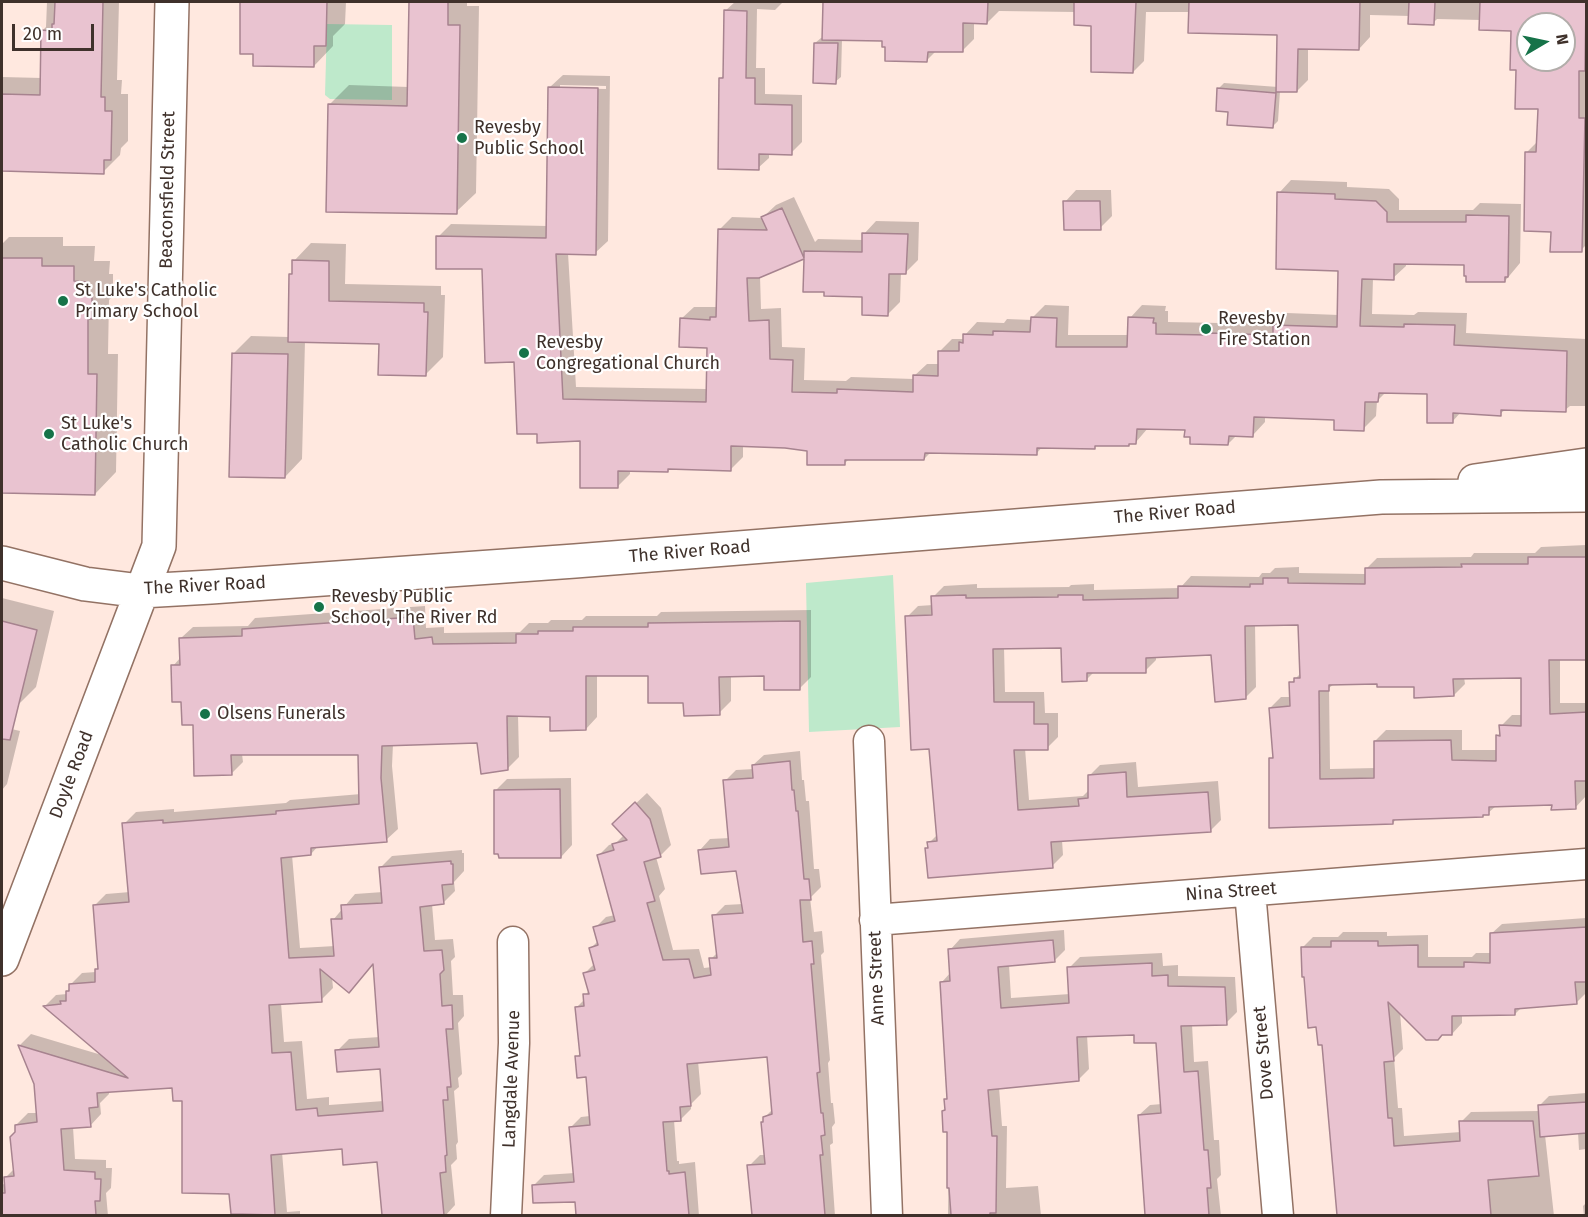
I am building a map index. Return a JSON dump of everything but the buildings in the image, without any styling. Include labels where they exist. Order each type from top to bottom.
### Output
[{"type":"main road","name":"Beaconsfield Street","points":[[141,591],[159,546],[172,2]]},
{"type":"main road","name":"The River Road","points":[[1381,497],[1542,470],[1587,465]]},
{"type":"main road","name":"The River Road","points":[[2,564],[85,584],[141,591],[564,562],[1381,497],[1587,495]]},
{"type":"main road","name":"Doyle Road","points":[[2,959],[141,591]]},
{"type":"street","name":"Anne Street","points":[[869,741],[888,1215]]},
{"type":"street","name":"Nina Street","points":[[875,920],[1587,864]]},
{"type":"street","name":"Dove Street","points":[[1250,891],[1278,1215]]},
{"type":"street","name":"Langdale Avenue","points":[[506,1215],[514,1043],[513,942]]},
{"type":"green space","points":[[327,24],[392,25],[392,100],[330,99],[325,95]]},
{"type":"green space","points":[[893,575],[900,727],[809,732],[806,583]]},
{"type":"place","name":"Revesby Public School","points":[[462,138]]},
{"type":"place","name":"St Luke's Catholic Primary School","points":[[63,301]]},
{"type":"place","name":"Revesby Fire Station","points":[[1206,329]]},
{"type":"place","name":"Revesby Congregational Church","points":[[524,353]]},
{"type":"place","name":"St Luke's Catholic Church","points":[[49,434]]},
{"type":"place","name":"Revesby Public School, The River Rd","points":[[319,607]]},
{"type":"place","name":"Olsens Funerals","points":[[205,714]]}]
